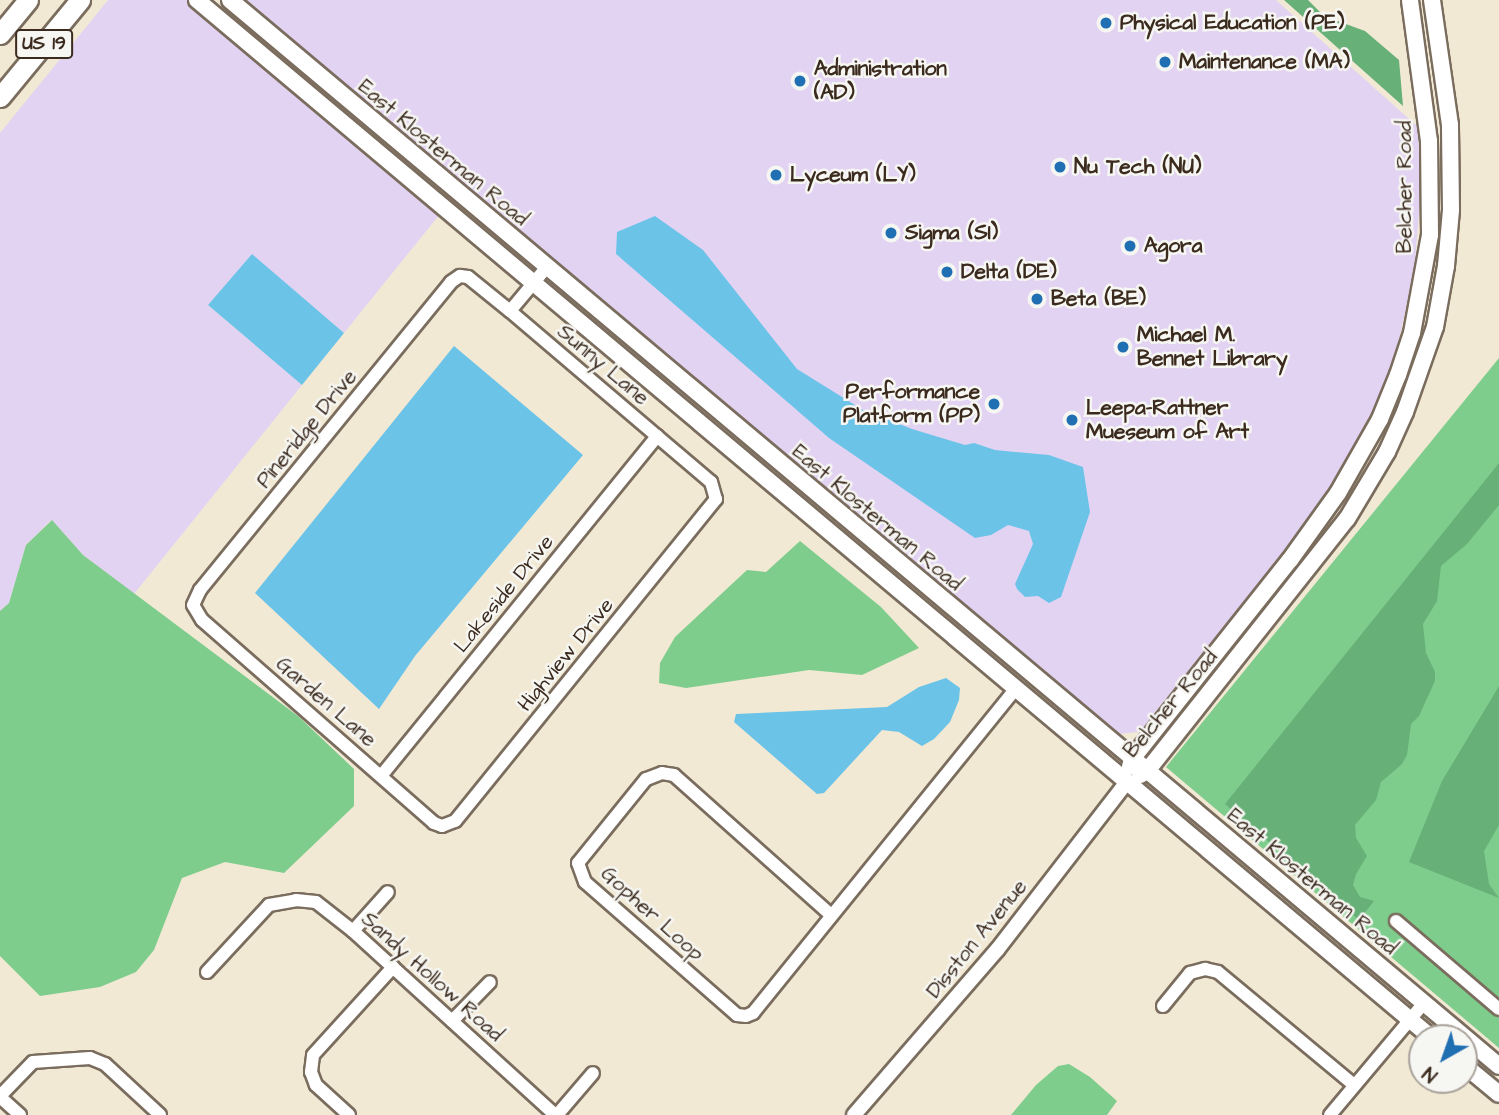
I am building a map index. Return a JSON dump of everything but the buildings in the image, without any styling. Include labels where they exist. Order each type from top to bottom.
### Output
[{"type":"highway","name":"US 19","points":[[0,34],[28,0]]},
{"type":"highway","name":"US 19","points":[[0,97],[80,0]]},
{"type":"main road","name":"East Klosterman Road","points":[[197,0],[1414,1024]]},
{"type":"main road","name":"East Klosterman Road","points":[[230,0],[1499,1066]]},
{"type":"main road","name":"Belcher Road","points":[[1126,783],[1132,759],[1320,520],[1361,456],[1398,375],[1414,322],[1430,235],[1429,141],[1410,0]]},
{"type":"main road","name":"Belcher Road","points":[[1126,783],[1147,771],[1347,519],[1387,452],[1418,378],[1435,327],[1446,266],[1451,210],[1450,125],[1432,0]]},
{"type":"main road","points":[[1478,1077],[1499,1094]]},
{"type":"street","points":[[510,311],[546,268]]},
{"type":"street","name":"Sunny Lane","points":[[454,280],[460,276],[468,277],[510,311],[711,482],[716,499]]},
{"type":"street","name":"Pineridge Drive","points":[[193,605],[200,590],[454,280]]},
{"type":"street","name":"Lakeside Drive","points":[[381,776],[657,436]]},
{"type":"street","name":"Highview Drive","points":[[438,825],[455,821],[716,499]]},
{"type":"street","name":"Garden Lane","points":[[193,605],[202,620],[438,825]]},
{"type":"street","name":"Gopher Loop","points":[[831,915],[674,775],[662,773],[646,779],[578,863],[585,882],[737,1015],[753,1013],[1016,690]]},
{"type":"street","name":"Disston Avenue","points":[[854,1115],[997,950],[1126,783]]},
{"type":"street","points":[[352,931],[388,892]]},
{"type":"street","name":"Sandy Hollow Road","points":[[206,972],[269,905],[290,901],[316,902],[393,967],[556,1115]]},
{"type":"street","points":[[1396,921],[1499,1009]]},
{"type":"street","points":[[349,1115],[316,1085],[311,1072],[313,1055],[393,967]]},
{"type":"street","points":[[1163,1006],[1190,973],[1205,969],[1218,972],[1354,1085]]},
{"type":"street","points":[[452,1021],[491,982]]},
{"type":"street","points":[[1330,1115],[1423,1003]]},
{"type":"street","points":[[20,1115],[0,1097],[33,1062],[90,1058],[104,1064],[160,1115]]},
{"type":"street","points":[[556,1115],[593,1073]]},
{"type":"shaded area","points":[[108,0],[187,0],[440,214],[344,333],[252,255],[208,305],[302,385],[134,594],[83,555],[51,520],[26,545],[9,603],[0,611],[0,133]]},
{"type":"shaded area","points":[[245,0],[1276,0],[1417,126],[1422,176],[1414,273],[1396,352],[1372,413],[1340,474],[1299,532],[1146,724],[1138,732],[1119,734]]},
{"type":"green space","points":[[1284,0],[1308,0],[1324,16],[1365,31],[1399,60],[1403,106]]},
{"type":"green space","points":[[1499,358],[1499,1048],[1478,1030],[1478,1024],[1471,1024],[1166,767]]},
{"type":"green space","points":[[1499,463],[1499,505],[1467,544],[1441,566],[1437,601],[1423,624],[1426,653],[1435,672],[1435,681],[1419,716],[1411,724],[1407,755],[1402,764],[1381,782],[1376,800],[1355,825],[1356,838],[1367,856],[1353,885],[1360,897],[1374,901],[1359,920],[1225,804]]},
{"type":"green space","points":[[52,520],[83,555],[298,716],[354,769],[354,806],[284,873],[225,862],[182,878],[154,950],[136,972],[100,987],[40,996],[0,956],[0,611],[9,603],[26,545]]},
{"type":"green space","points":[[800,541],[881,607],[919,648],[862,675],[809,670],[686,688],[659,683],[660,663],[675,637],[747,570],[766,572]]},
{"type":"green space","points":[[1499,686],[1499,825],[1484,851],[1489,884],[1499,898],[1409,862],[1442,781]]},
{"type":"green space","points":[[1069,1064],[1090,1077],[1117,1101],[1107,1115],[1011,1115],[1036,1085],[1058,1066]]},
{"type":"water","points":[[655,216],[703,250],[797,369],[863,410],[965,445],[974,443],[995,450],[1049,455],[1083,467],[1090,512],[1061,597],[1049,603],[1038,596],[1025,597],[1017,589],[1015,584],[1033,544],[1029,531],[1008,525],[991,535],[975,538],[829,438],[616,254],[617,232]]},
{"type":"water","points":[[252,254],[344,333],[302,385],[208,305]]},
{"type":"water","points":[[454,346],[583,455],[415,656],[379,709],[255,593]]},
{"type":"water","points":[[946,678],[960,688],[959,700],[950,722],[934,739],[922,746],[899,732],[882,730],[824,793],[817,794],[734,722],[736,714],[887,707],[919,687]]},
{"type":"place","name":"Physical Education (PE)","points":[[1106,23]]},
{"type":"place","name":"Maintenance (MA)","points":[[1165,62]]},
{"type":"place","name":"Administration (AD)","points":[[800,81]]},
{"type":"place","name":"Nu Tech (NU)","points":[[1060,167]]},
{"type":"place","name":"Lyceum (LY)","points":[[776,175]]},
{"type":"place","name":"Sigma (SI)","points":[[891,233]]},
{"type":"place","name":"Agora","points":[[1130,246]]},
{"type":"place","name":"Delta (DE)","points":[[947,272]]},
{"type":"place","name":"Beta (BE)","points":[[1037,299]]},
{"type":"place","name":"Michael M. Bennet Library","points":[[1123,347]]},
{"type":"place","name":"Performance Platform (PP)","points":[[994,404]]},
{"type":"place","name":"Leepa-Rattner Mueseum of Art","points":[[1072,420]]}]
